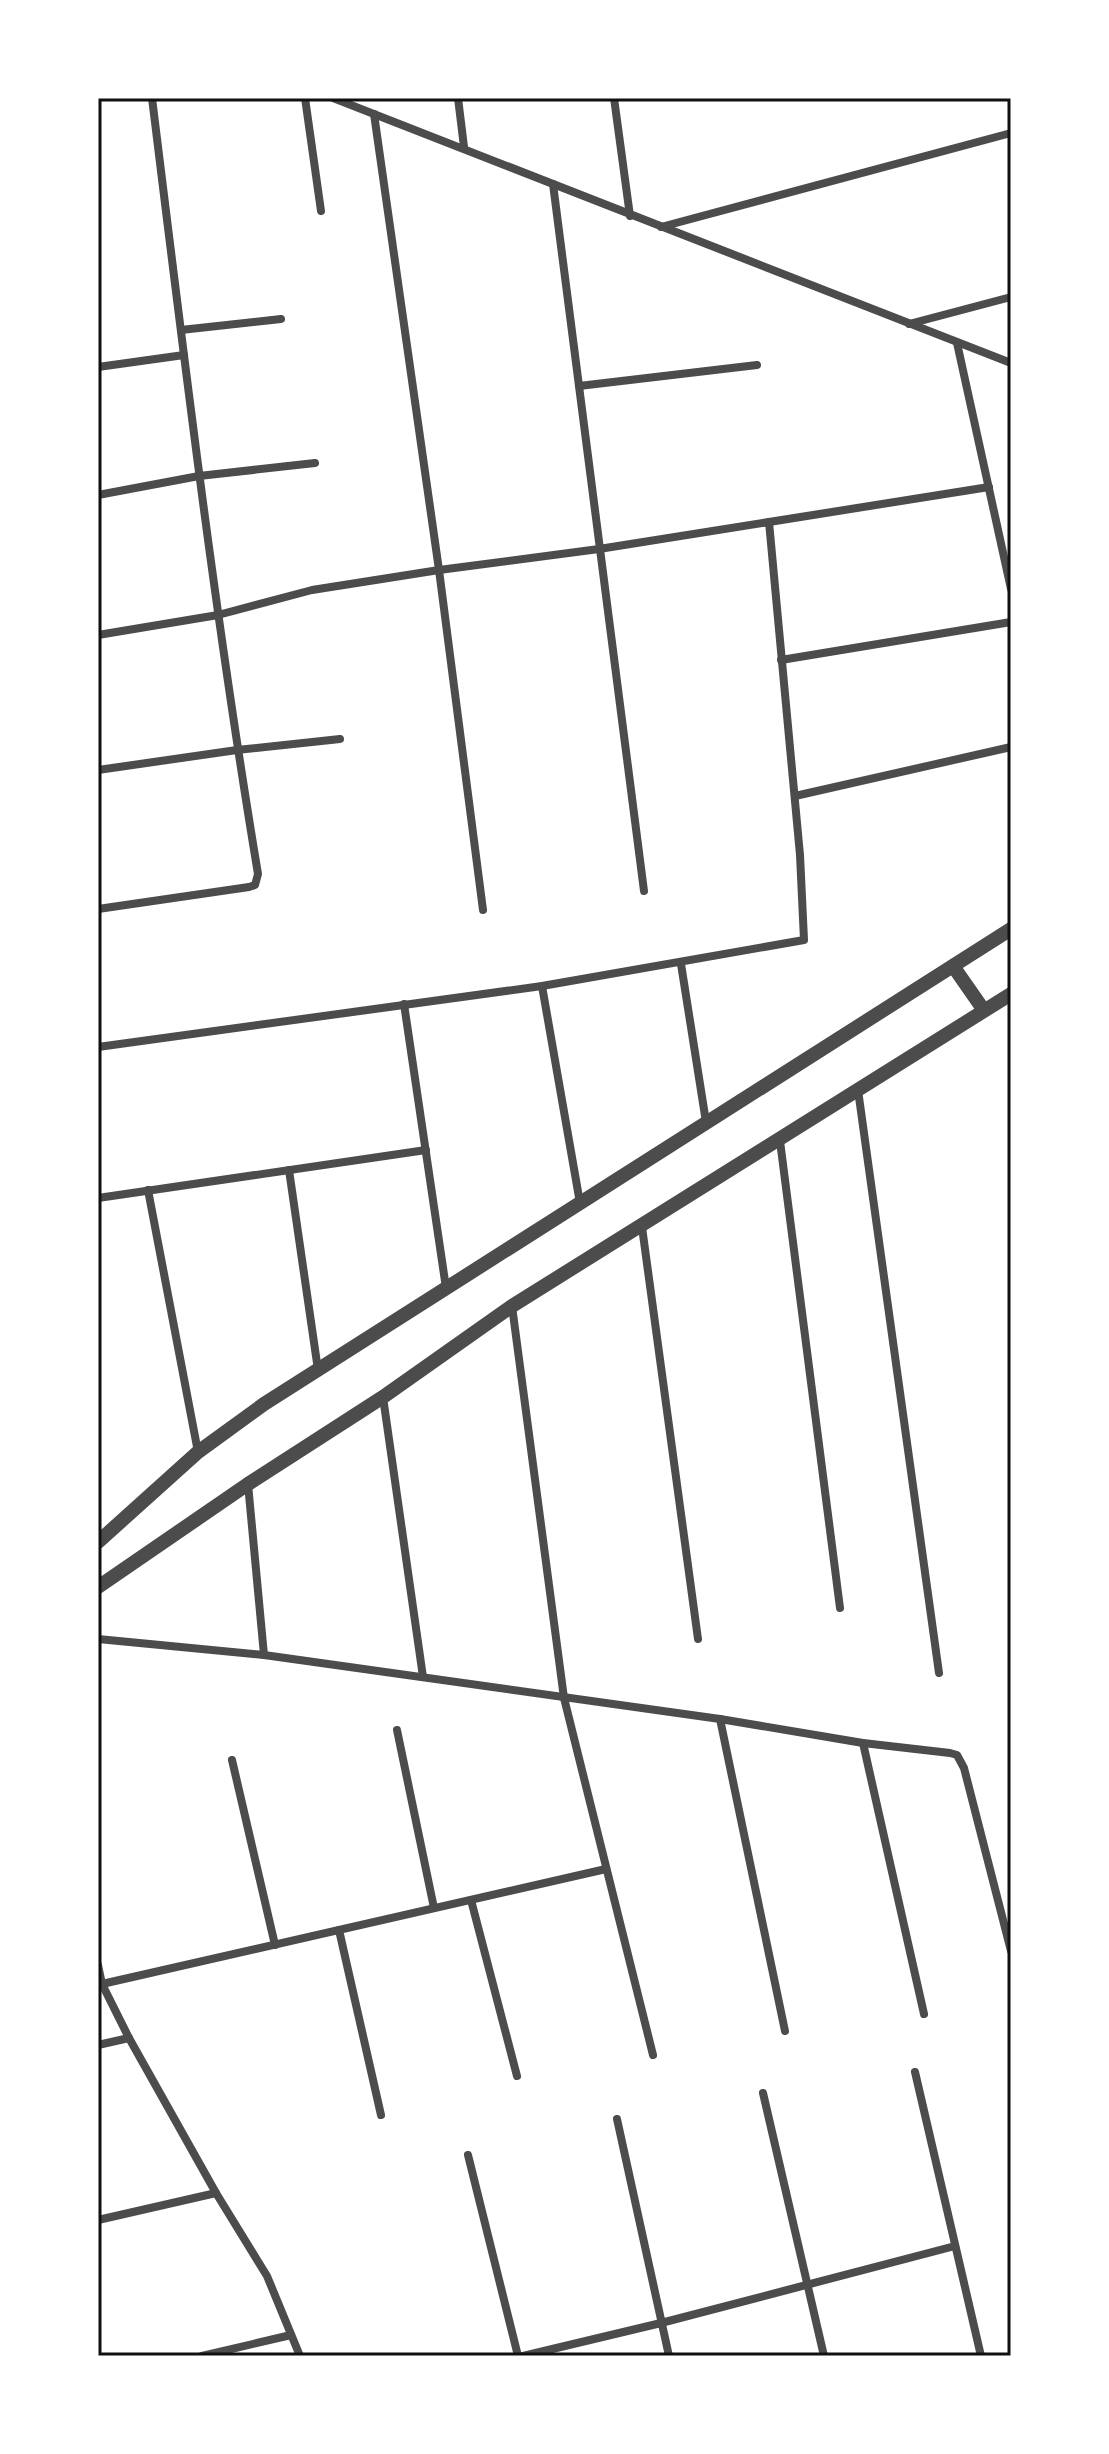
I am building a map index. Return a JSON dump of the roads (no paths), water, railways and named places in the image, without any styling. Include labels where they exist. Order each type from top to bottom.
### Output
[{"type":"street","points":[[98,909],[255,885],[258,874],[237,750],[199,476],[152,98]]},
{"type":"street","points":[[305,98],[321,211]]},
{"type":"street","points":[[333,98],[1011,363]]},
{"type":"street","points":[[458,98],[464,147]]},
{"type":"street","points":[[614,98],[630,216]]},
{"type":"street","points":[[374,114],[439,570],[483,910]]},
{"type":"street","points":[[661,227],[1011,133]]},
{"type":"street","points":[[553,184],[644,891]]},
{"type":"street","points":[[909,324],[1011,297]]},
{"type":"street","points":[[181,330],[281,319]]},
{"type":"street","points":[[957,343],[1011,589]]},
{"type":"street","points":[[98,367],[184,355]]},
{"type":"street","points":[[579,386],[757,365]]},
{"type":"street","points":[[98,495],[199,476],[315,463]]},
{"type":"street","points":[[98,635],[218,615],[312,590],[599,549],[989,487]]},
{"type":"street","points":[[98,1047],[542,986],[804,940],[795,796],[769,522]]},
{"type":"street","points":[[781,660],[1011,622]]},
{"type":"street","points":[[98,770],[340,739]]},
{"type":"street","points":[[795,796],[1011,747]]},
{"type":"street","points":[[98,1542],[198,1452],[264,1404],[1011,929]]},
{"type":"street","points":[[681,964],[706,1122]]},
{"type":"street","points":[[953,966],[983,1009]]},
{"type":"street","points":[[542,986],[580,1203]]},
{"type":"street","points":[[98,1587],[248,1484],[383,1397],[512,1306],[1011,994]]},
{"type":"street","points":[[404,1004],[446,1289]]},
{"type":"street","points":[[858,1090],[939,1673]]},
{"type":"street","points":[[780,1141],[840,1608]]},
{"type":"street","points":[[98,1198],[426,1150]]},
{"type":"street","points":[[289,1170],[318,1370]]},
{"type":"street","points":[[148,1190],[198,1452]]},
{"type":"street","points":[[642,1227],[698,1639]]},
{"type":"street","points":[[512,1306],[564,1698],[653,2055]]},
{"type":"street","points":[[383,1397],[423,1677]]},
{"type":"street","points":[[248,1484],[264,1655]]},
{"type":"street","points":[[98,1639],[264,1655],[720,1719],[863,1743],[950,1753],[961,1761],[1011,1951]]},
{"type":"street","points":[[720,1719],[785,2031]]},
{"type":"street","points":[[397,1730],[434,1908]]},
{"type":"street","points":[[863,1743],[924,2014]]},
{"type":"street","points":[[232,1760],[275,1945]]},
{"type":"street","points":[[102,1984],[606,1869]]},
{"type":"street","points":[[471,1900],[517,2076]]},
{"type":"street","points":[[339,1930],[381,2115]]},
{"type":"street","points":[[98,1965],[102,1984],[129,2038],[216,2193],[267,2276],[300,2356]]},
{"type":"street","points":[[98,2045],[129,2038]]},
{"type":"street","points":[[915,2072],[981,2356]]},
{"type":"street","points":[[763,2093],[824,2356]]},
{"type":"street","points":[[617,2119],[669,2356]]},
{"type":"street","points":[[468,2155],[520,2356],[661,2323],[955,2246]]},
{"type":"street","points":[[98,2220],[216,2193]]},
{"type":"street","points":[[202,2356],[291,2335]]}]
